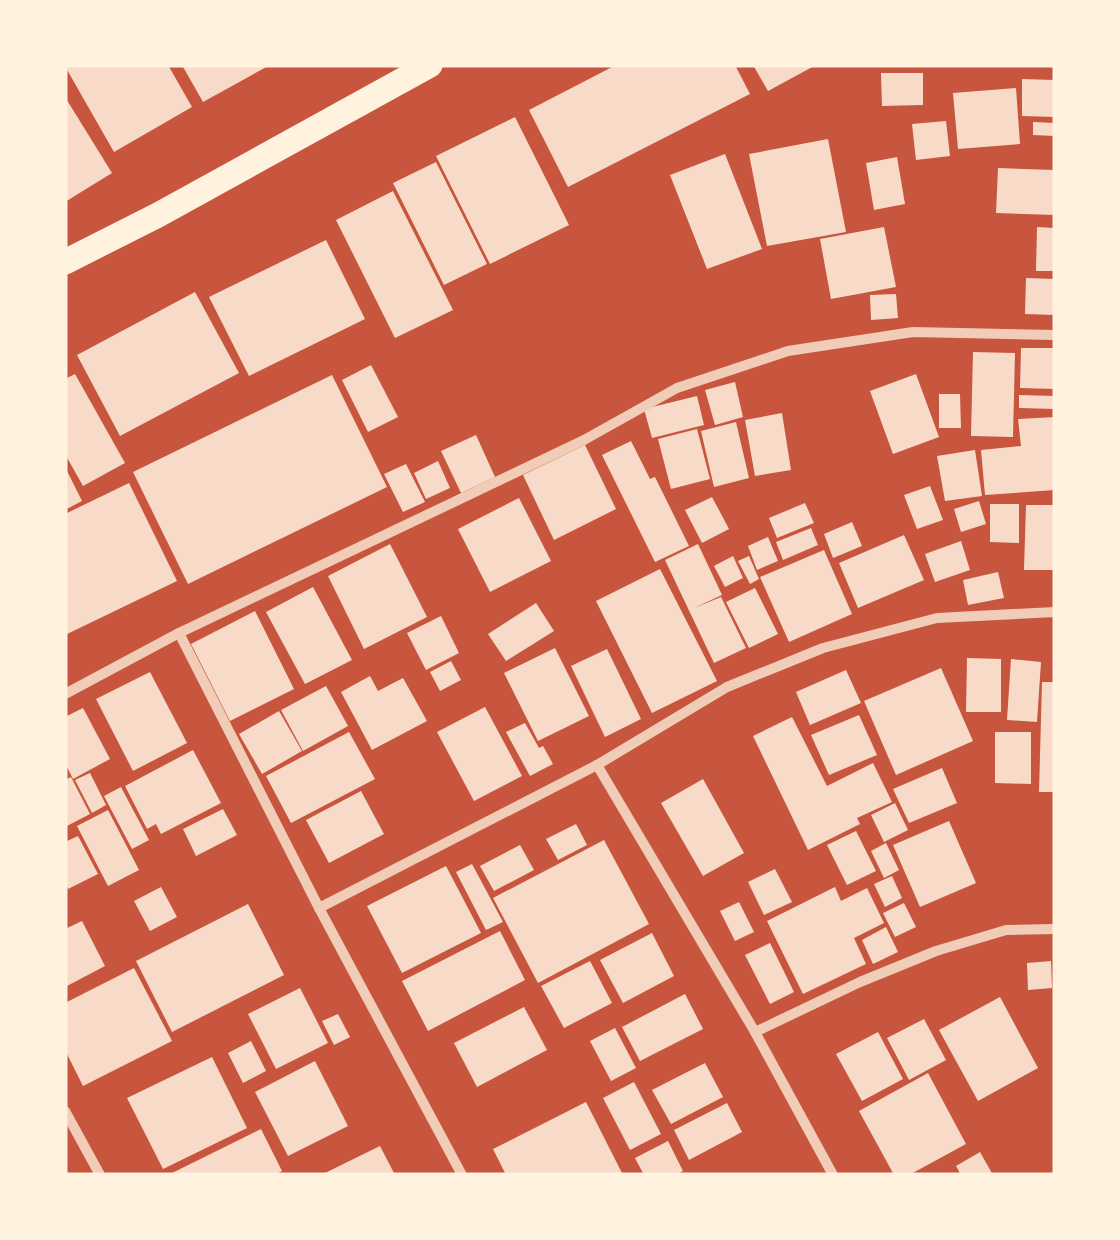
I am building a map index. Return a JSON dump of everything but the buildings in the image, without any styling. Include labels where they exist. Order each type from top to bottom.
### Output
[{"type":"main road","points":[[65,262],[430,65]]},
{"type":"street","points":[[65,694],[179,633],[584,440],[677,388],[788,351],[913,332],[1055,335]]},
{"type":"street","points":[[319,908],[597,764],[727,687],[823,648],[937,618],[1055,612]]},
{"type":"street","points":[[179,633],[319,908],[462,1175]]},
{"type":"street","points":[[597,764],[833,1175]]},
{"type":"street","points":[[754,1032],[936,950],[1006,930],[1055,928]]},
{"type":"street","points":[[65,1111],[100,1175]]}]
